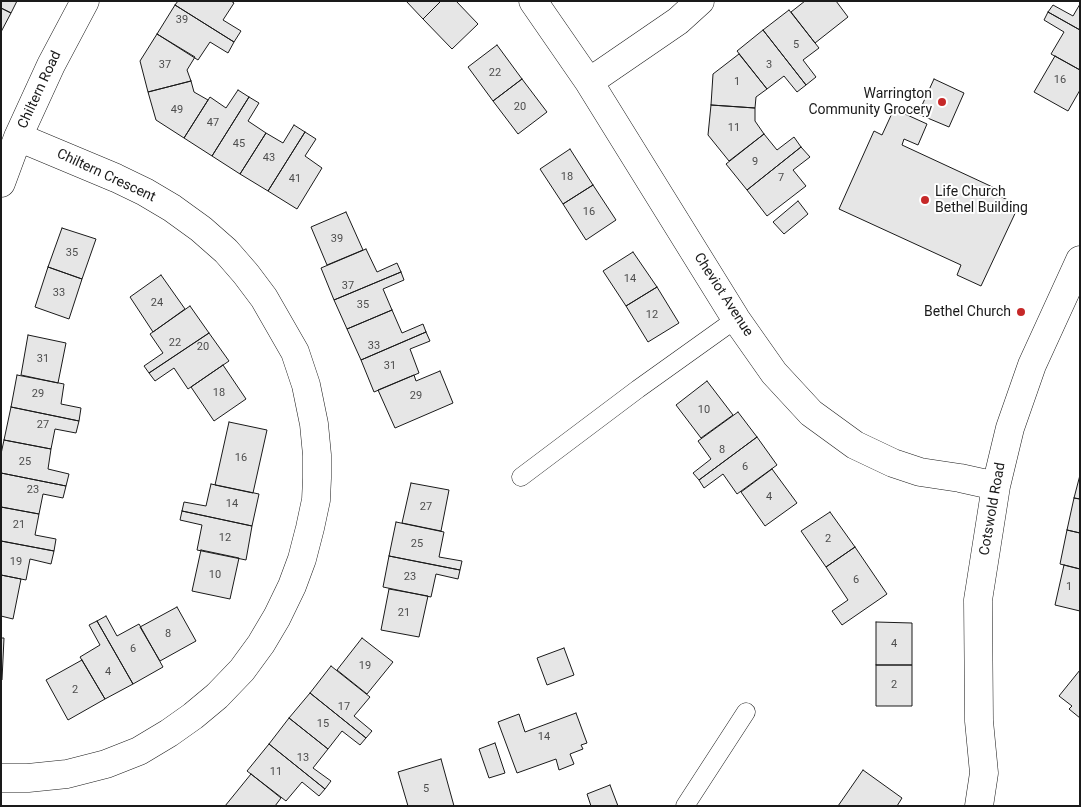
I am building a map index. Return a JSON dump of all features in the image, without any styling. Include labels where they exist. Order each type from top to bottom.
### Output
[{"type":"street","name":"Chiltern Road","points":[[1,183],[18,137],[51,65],[85,1]]},
{"type":"street","name":"Cheviot Avenue","points":[[533,1],[589,82],[736,319],[774,374],[811,413],[855,445],[893,463],[920,472],[996,486]]},
{"type":"street","points":[[589,82],[678,21],[700,1]]},
{"type":"street","name":"Chiltern Crescent","points":[[1,778],[28,778],[67,774],[106,764],[140,751],[193,716],[217,696],[242,670],[261,644],[292,586],[302,559],[310,528],[316,500],[317,478],[314,424],[306,384],[295,352],[264,298],[246,274],[202,229],[172,208],[116,178],[18,137]]},
{"type":"street","name":"Cotswold Road","points":[[979,806],[984,773],[979,721],[978,600],[996,486],[1010,428],[1032,365],[1080,260]]},
{"type":"street","name":"Cotswold Road","points":[[984,773],[998,806]]},
{"type":"lane","points":[[521,477],[638,388],[736,319]]},
{"type":"lane","points":[[685,806],[746,712]]},
{"type":"building","points":[[1,1],[17,1],[11,13],[1,8]]},
{"type":"building","points":[[178,1],[231,1],[234,3],[223,20],[241,31],[234,42],[175,5]]},
{"type":"building","points":[[406,1],[441,1],[423,19]]},
{"type":"building","points":[[441,1],[456,1],[478,24],[452,49],[423,19]]},
{"type":"building","points":[[805,1],[836,1],[848,17],[815,43],[791,12]]},
{"type":"building","points":[[1080,4],[1080,30],[1048,12],[1053,5],[1073,16]]},
{"type":"building","points":[[175,5],[234,42],[228,53],[210,42],[198,60],[157,34]]},
{"type":"building","points":[[1,8],[11,13],[1,32]]},
{"type":"building","points":[[789,10],[819,48],[803,60],[816,77],[806,85],[763,30]]},
{"type":"building","points":[[1048,12],[1080,30],[1080,70],[1051,54],[1064,32],[1044,20]]},
{"type":"building","points":[[763,30],[806,85],[797,92],[784,76],[767,89],[737,51]]},
{"type":"building","points":[[157,34],[195,57],[187,70],[191,81],[148,92],[140,61]]},
{"type":"building","points":[[497,45],[522,79],[493,101],[468,67]]},
{"type":"building","points":[[739,54],[767,89],[756,97],[755,108],[711,105],[713,74]]},
{"type":"building","points":[[1055,56],[1080,70],[1080,90],[1068,111],[1034,92]]},
{"type":"building","points":[[522,79],[547,112],[518,134],[493,101]]},
{"type":"building","name":"Warrington Community Grocery","points":[[934,79],[964,93],[949,127],[918,114]]},
{"type":"building","points":[[191,81],[194,92],[208,100],[184,138],[156,120],[148,92]]},
{"type":"building","points":[[238,90],[249,97],[212,156],[184,138],[210,97],[226,108]]},
{"type":"building","points":[[249,97],[259,103],[248,121],[266,133],[240,174],[212,156]]},
{"type":"building","points":[[711,105],[755,108],[755,121],[764,134],[729,161],[708,135]]},
{"type":"building","name":"Life Church Bethel Building","points":[[894,109],[927,124],[918,145],[904,139],[902,145],[999,190],[997,195],[1019,205],[981,286],[957,275],[961,265],[839,209],[874,131],[882,135]]},
{"type":"building","points":[[294,125],[305,132],[268,191],[240,174],[266,133],[283,143]]},
{"type":"building","points":[[305,132],[316,139],[305,156],[322,168],[297,209],[268,191]]},
{"type":"building","points":[[764,134],[777,150],[794,137],[801,147],[747,190],[726,164]]},
{"type":"building","points":[[801,147],[810,157],[793,170],[806,186],[767,216],[747,190]]},
{"type":"building","points":[[570,149],[593,185],[563,204],[540,169]]},
{"type":"building","points":[[593,185],[616,220],[586,240],[563,204]]},
{"type":"building","points":[[798,201],[808,214],[784,234],[773,222]]},
{"type":"building","points":[[346,212],[363,250],[327,265],[311,227]]},
{"type":"building","points":[[62,228],[96,239],[82,279],[48,267]]},
{"type":"building","points":[[366,249],[377,272],[397,263],[401,272],[334,300],[321,268]]},
{"type":"building","points":[[633,252],[657,287],[626,306],[603,271]]},
{"type":"building","points":[[48,267],[82,279],[69,319],[35,307]]},
{"type":"building","points":[[401,272],[404,280],[383,289],[392,310],[347,329],[334,300]]},
{"type":"building","points":[[161,275],[185,309],[153,332],[130,297]]},
{"type":"building","points":[[657,287],[679,323],[648,342],[626,306]]},
{"type":"building","points":[[190,306],[209,333],[149,373],[144,366],[163,353],[150,334]]},
{"type":"building","points":[[392,310],[402,333],[423,324],[426,332],[361,360],[347,329]]},
{"type":"building","points":[[426,332],[430,341],[410,349],[419,373],[374,392],[361,360]]},
{"type":"building","points":[[209,333],[229,361],[188,389],[174,368],[155,381],[149,373]]},
{"type":"building","points":[[28,335],[66,343],[58,383],[21,375]]},
{"type":"building","points":[[223,365],[246,399],[214,421],[191,387]]},
{"type":"building","points":[[440,371],[453,403],[395,428],[378,390],[414,375],[416,381]]},
{"type":"building","points":[[17,375],[64,384],[61,404],[81,408],[79,421],[11,407]]},
{"type":"building","points":[[707,381],[733,415],[701,438],[676,405]]},
{"type":"building","points":[[11,407],[79,421],[76,433],[55,429],[51,449],[4,440]]},
{"type":"building","points":[[738,412],[757,437],[699,480],[693,473],[711,459],[698,441]]},
{"type":"building","points":[[229,422],[267,430],[253,493],[215,485]]},
{"type":"building","points":[[757,437],[777,465],[737,494],[723,474],[704,488],[699,480]]},
{"type":"building","points":[[4,440],[51,449],[48,469],[69,474],[66,486],[1,473],[1,454]]},
{"type":"building","points":[[772,469],[797,503],[765,526],[741,492]]},
{"type":"building","points":[[1,473],[66,486],[63,498],[43,494],[39,514],[1,507]]},
{"type":"building","points":[[1080,475],[1080,499],[1074,498]]},
{"type":"building","points":[[411,483],[449,490],[441,531],[402,523]]},
{"type":"building","points":[[211,484],[259,494],[252,526],[182,511],[184,502],[206,506]]},
{"type":"building","points":[[1074,498],[1080,499],[1080,533],[1067,530]]},
{"type":"building","points":[[1,507],[39,514],[35,535],[56,539],[54,551],[1,541]]},
{"type":"building","points":[[182,511],[252,526],[246,560],[197,550],[202,525],[180,520]]},
{"type":"building","points":[[830,512],[855,547],[826,567],[801,531]]},
{"type":"building","points":[[396,522],[444,532],[439,557],[462,561],[460,570],[389,556]]},
{"type":"building","points":[[1067,530],[1080,533],[1080,569],[1060,564]]},
{"type":"building","points":[[1,541],[54,551],[51,564],[30,559],[26,580],[1,575]]},
{"type":"building","points":[[855,547],[887,594],[842,625],[832,611],[848,600],[826,567]]},
{"type":"building","points":[[201,550],[239,558],[230,599],[192,591]]},
{"type":"building","points":[[389,556],[460,570],[458,579],[436,574],[431,597],[383,587]]},
{"type":"building","points":[[1064,565],[1080,569],[1080,611],[1055,605]]},
{"type":"building","points":[[1,575],[21,579],[13,619],[1,616]]},
{"type":"building","points":[[389,589],[428,596],[419,637],[381,630]]},
{"type":"building","points":[[177,607],[196,641],[160,661],[140,627]]},
{"type":"building","points":[[106,616],[117,636],[139,624],[163,667],[133,684],[97,621]]},
{"type":"building","points":[[97,621],[133,684],[105,699],[80,657],[100,645],[89,625]]},
{"type":"building","points":[[876,622],[912,623],[912,665],[876,665]]},
{"type":"building","points":[[1,638],[4,638],[2,680],[1,680]]},
{"type":"building","points":[[362,638],[393,662],[367,694],[337,670]]},
{"type":"building","points":[[564,648],[574,675],[547,685],[537,658]]},
{"type":"building","points":[[82,660],[105,699],[68,720],[46,680]]},
{"type":"building","points":[[876,665],[912,665],[912,706],[876,706]]},
{"type":"building","points":[[331,666],[370,697],[354,716],[372,731],[366,738],[310,693]]},
{"type":"building","points":[[1080,670],[1080,718],[1069,709],[1072,706],[1059,696]]},
{"type":"building","points":[[310,693],[366,738],[360,745],[342,731],[328,749],[289,718]]},
{"type":"building","points":[[576,713],[587,743],[581,745],[583,749],[570,754],[574,764],[559,770],[556,759],[517,773],[498,722],[519,714],[525,732]]},
{"type":"building","points":[[289,718],[328,749],[313,768],[331,781],[325,789],[269,744]]},
{"type":"building","points":[[495,743],[505,773],[489,778],[479,749]]},
{"type":"building","points":[[269,744],[325,789],[319,796],[302,782],[286,801],[247,771]]},
{"type":"building","points":[[441,759],[454,806],[408,806],[398,772]]},
{"type":"building","points":[[863,770],[902,798],[897,806],[838,806]]},
{"type":"building","points":[[251,774],[281,798],[275,806],[225,806]]},
{"type":"building","points":[[610,785],[618,806],[591,806],[587,794]]},
{"type":"place","name":"Warrington Community Grocery","points":[[942,102]]},
{"type":"place","name":"Life Church Bethel Building","points":[[925,200]]},
{"type":"place","name":"Bethel Church","points":[[1021,312]]}]
